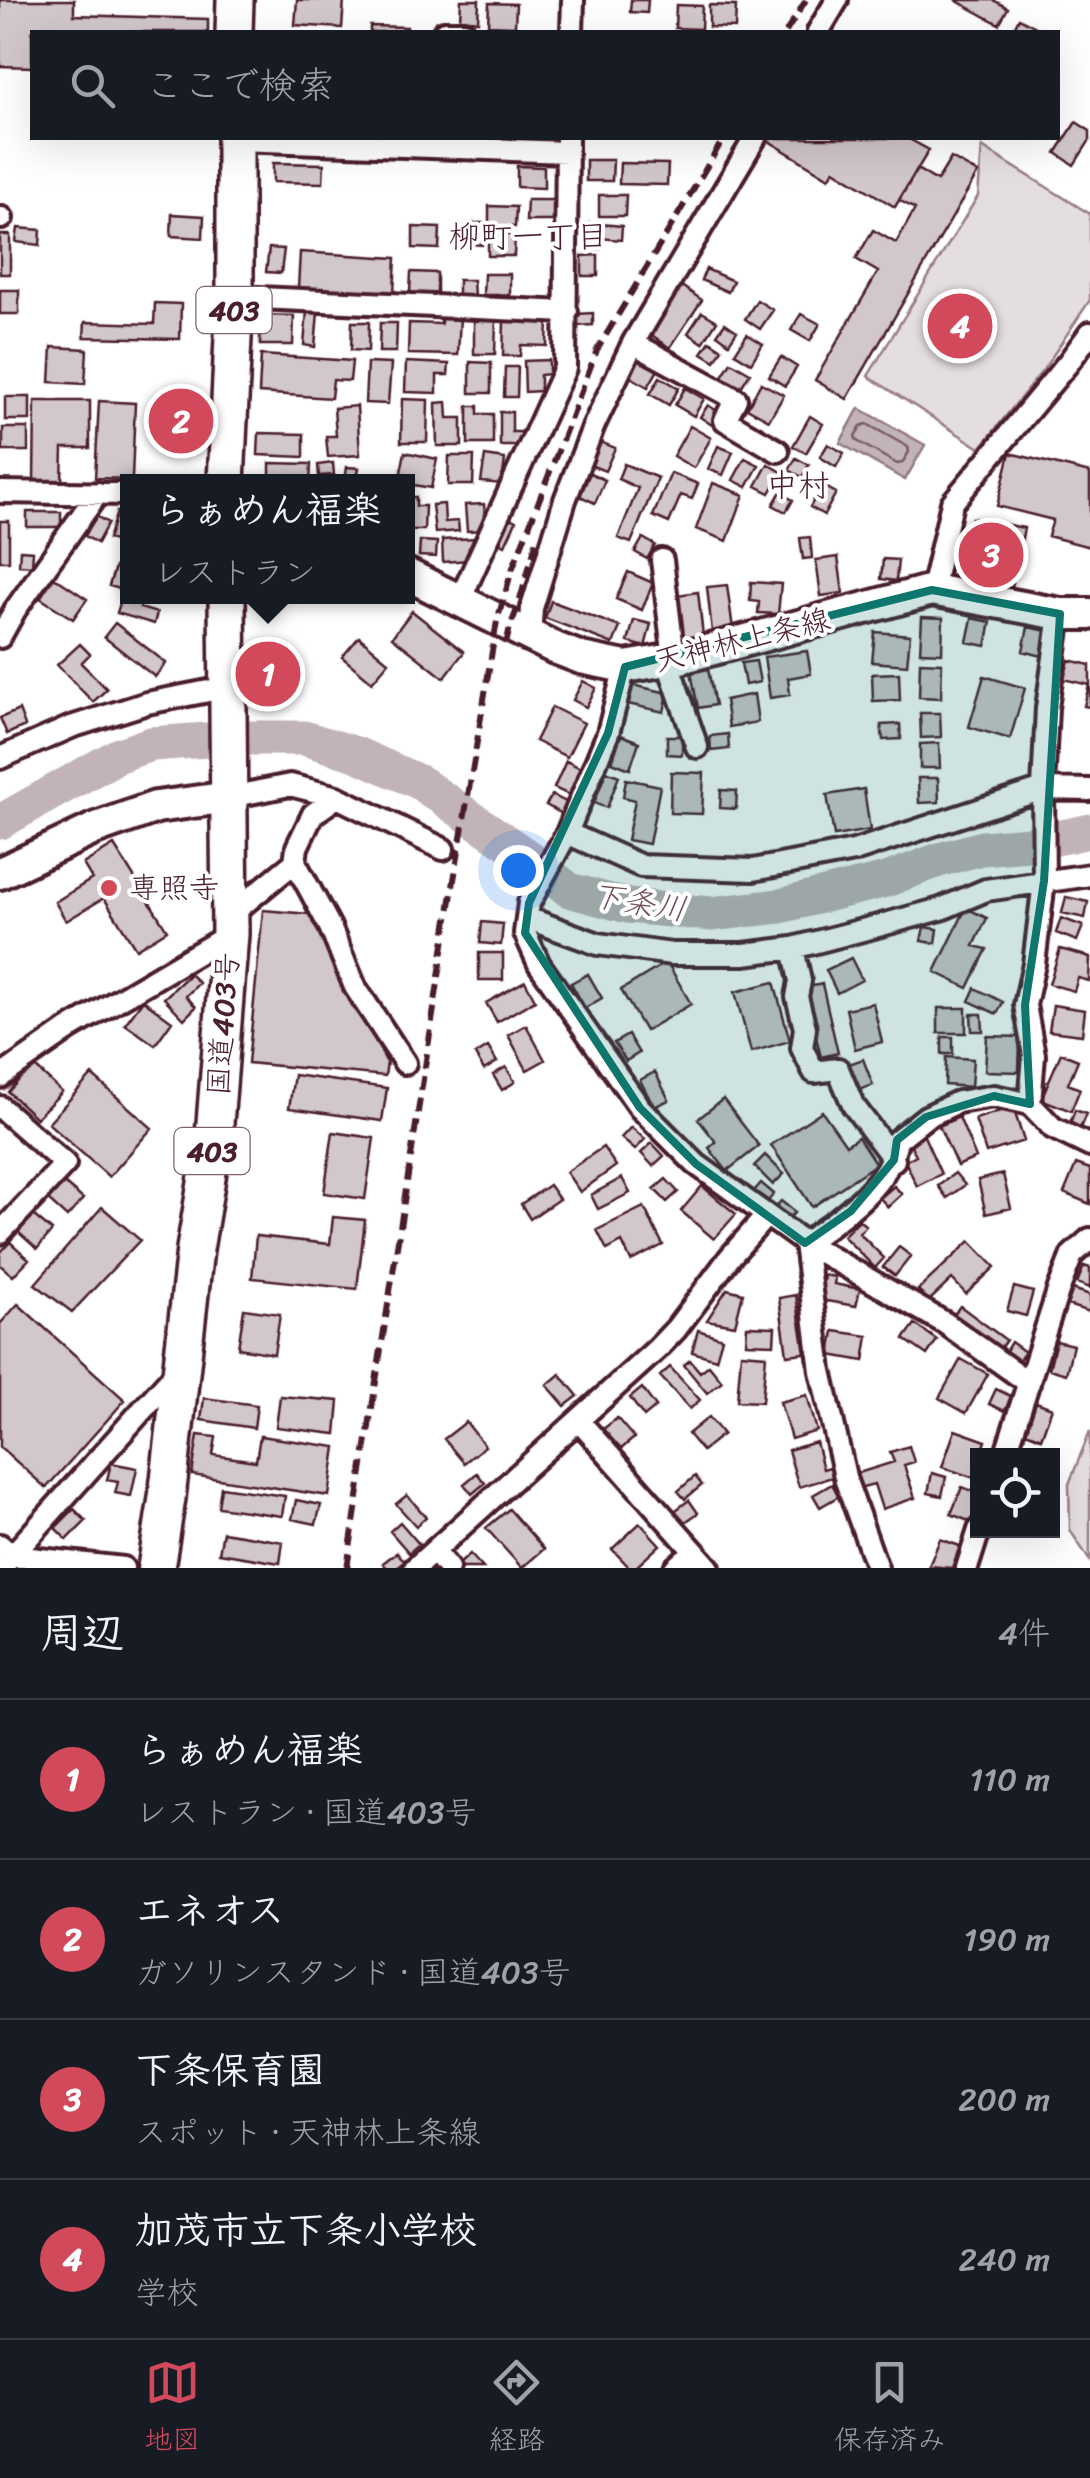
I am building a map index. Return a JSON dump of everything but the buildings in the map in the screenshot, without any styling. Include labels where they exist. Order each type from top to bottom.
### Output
[{"type":"highway","points":[[234,30],[235,0]]},
{"type":"highway","name":"403","points":[[226,474],[235,297],[234,140]]},
{"type":"highway","name":"国道403号","points":[[156,1568],[194,1249],[214,1136],[230,924],[227,604]]},
{"type":"main road","name":"天神林上条線","points":[[415,580],[580,658],[625,667],[671,659],[932,590],[1075,614]]},
{"type":"main road","points":[[0,873],[94,829],[156,807],[230,797]]},
{"type":"street","points":[[572,30],[573,0]]},
{"type":"street","points":[[819,30],[837,0]]},
{"type":"street","points":[[290,140],[567,145],[566,368],[458,602]]},
{"type":"street","points":[[530,637],[532,608],[565,500],[594,425],[633,343],[754,140]]},
{"type":"street","points":[[235,297],[567,312]]},
{"type":"street","points":[[932,590],[952,504],[1090,333]]},
{"type":"street","points":[[633,343],[736,400],[725,420],[778,451]]},
{"type":"street","points":[[0,492],[120,494]]},
{"type":"street","points":[[0,637],[98,493]]},
{"type":"street","points":[[662,560],[671,659],[697,748]]},
{"type":"street","points":[[1030,1104],[1034,1055],[1025,1005],[1044,881],[1047,708],[1075,614]]},
{"type":"street","points":[[625,667],[608,733],[567,833],[528,911],[525,933],[539,964],[640,1108],[696,1164],[805,1243],[945,1323],[1030,1383]]},
{"type":"street","points":[[0,758],[71,727],[148,703],[229,688]]},
{"type":"street","points":[[230,797],[290,785],[337,797],[443,849]]},
{"type":"street","points":[[567,833],[641,866],[753,870],[854,851],[1043,788],[1090,790]]},
{"type":"street","points":[[337,797],[313,814],[297,847],[295,862],[330,927],[355,988],[405,1063]]},
{"type":"street","points":[[0,1077],[230,924],[295,862]]},
{"type":"street","points":[[528,911],[598,944],[672,954],[744,954],[793,948],[941,909],[986,890],[1090,875]]},
{"type":"street","points":[[793,948],[800,981],[797,998],[805,1028],[802,1048],[814,1072],[838,1069],[853,1106],[894,1160]]},
{"type":"street","points":[[805,1243],[851,1211],[894,1160],[897,1140],[926,1117],[958,1102],[994,1096],[1030,1104],[1053,1128],[1090,1146]]},
{"type":"street","points":[[0,1107],[65,1164],[0,1233]]},
{"type":"street","points":[[415,1568],[676,1329],[766,1216]]},
{"type":"street","points":[[1008,1448],[1059,1288],[1072,1255],[1090,1239]]},
{"type":"street","points":[[805,1243],[820,1371],[846,1481],[877,1568]]},
{"type":"street","points":[[4,1556],[182,1366]]},
{"type":"street","points":[[578,1421],[710,1568]]},
{"type":"street","points":[[967,1568],[977,1538]]},
{"type":"street","points":[[674,1568],[694,1550]]},
{"type":"street","points":[[434,1551],[448,1568]]},
{"type":"street","points":[[4,1556],[123,1568]]},
{"type":"highlighted area","points":[[932,590],[1060,614],[1044,881],[1025,1005],[1030,1104],[994,1096],[926,1117],[897,1140],[894,1160],[851,1211],[805,1243],[696,1164],[640,1108],[525,933],[529,903],[608,733],[625,667]]},
{"type":"shaded area","points":[[982,147],[1090,214],[1090,300],[1043,370],[980,448],[868,376],[978,196]]},
{"type":"shaded area","points":[[1090,1431],[1090,1561],[1070,1530],[1069,1484]]},
{"type":"water","points":[[859,408],[925,445],[905,480],[840,443]]},
{"type":"waterway","name":"下条川","points":[[0,822],[119,755],[151,744],[304,738],[356,754],[419,782],[569,890],[628,906],[711,914],[780,906],[886,880],[982,848],[1029,844],[1090,831]]},
{"type":"railway","points":[[787,30],[806,0]]},
{"type":"railway","points":[[347,1568],[497,621],[512,570],[597,350],[723,140]]},
{"type":"railway","points":[[506,644],[537,539]]},
{"type":"place","name":"加茂市立下条小学校","points":[[960,326]]},
{"type":"place","name":"エネオス","points":[[181,421]]},
{"type":"place","name":"下条保育園","points":[[991,555]]},
{"type":"place","name":"らぁめん福楽","points":[[268,674]]},
{"type":"place","name":"専照寺","points":[[109,888]]},
{"type":"district","name":"柳町一丁目","points":[[528,236]]},
{"type":"district","name":"中村","points":[[798,485]]}]
